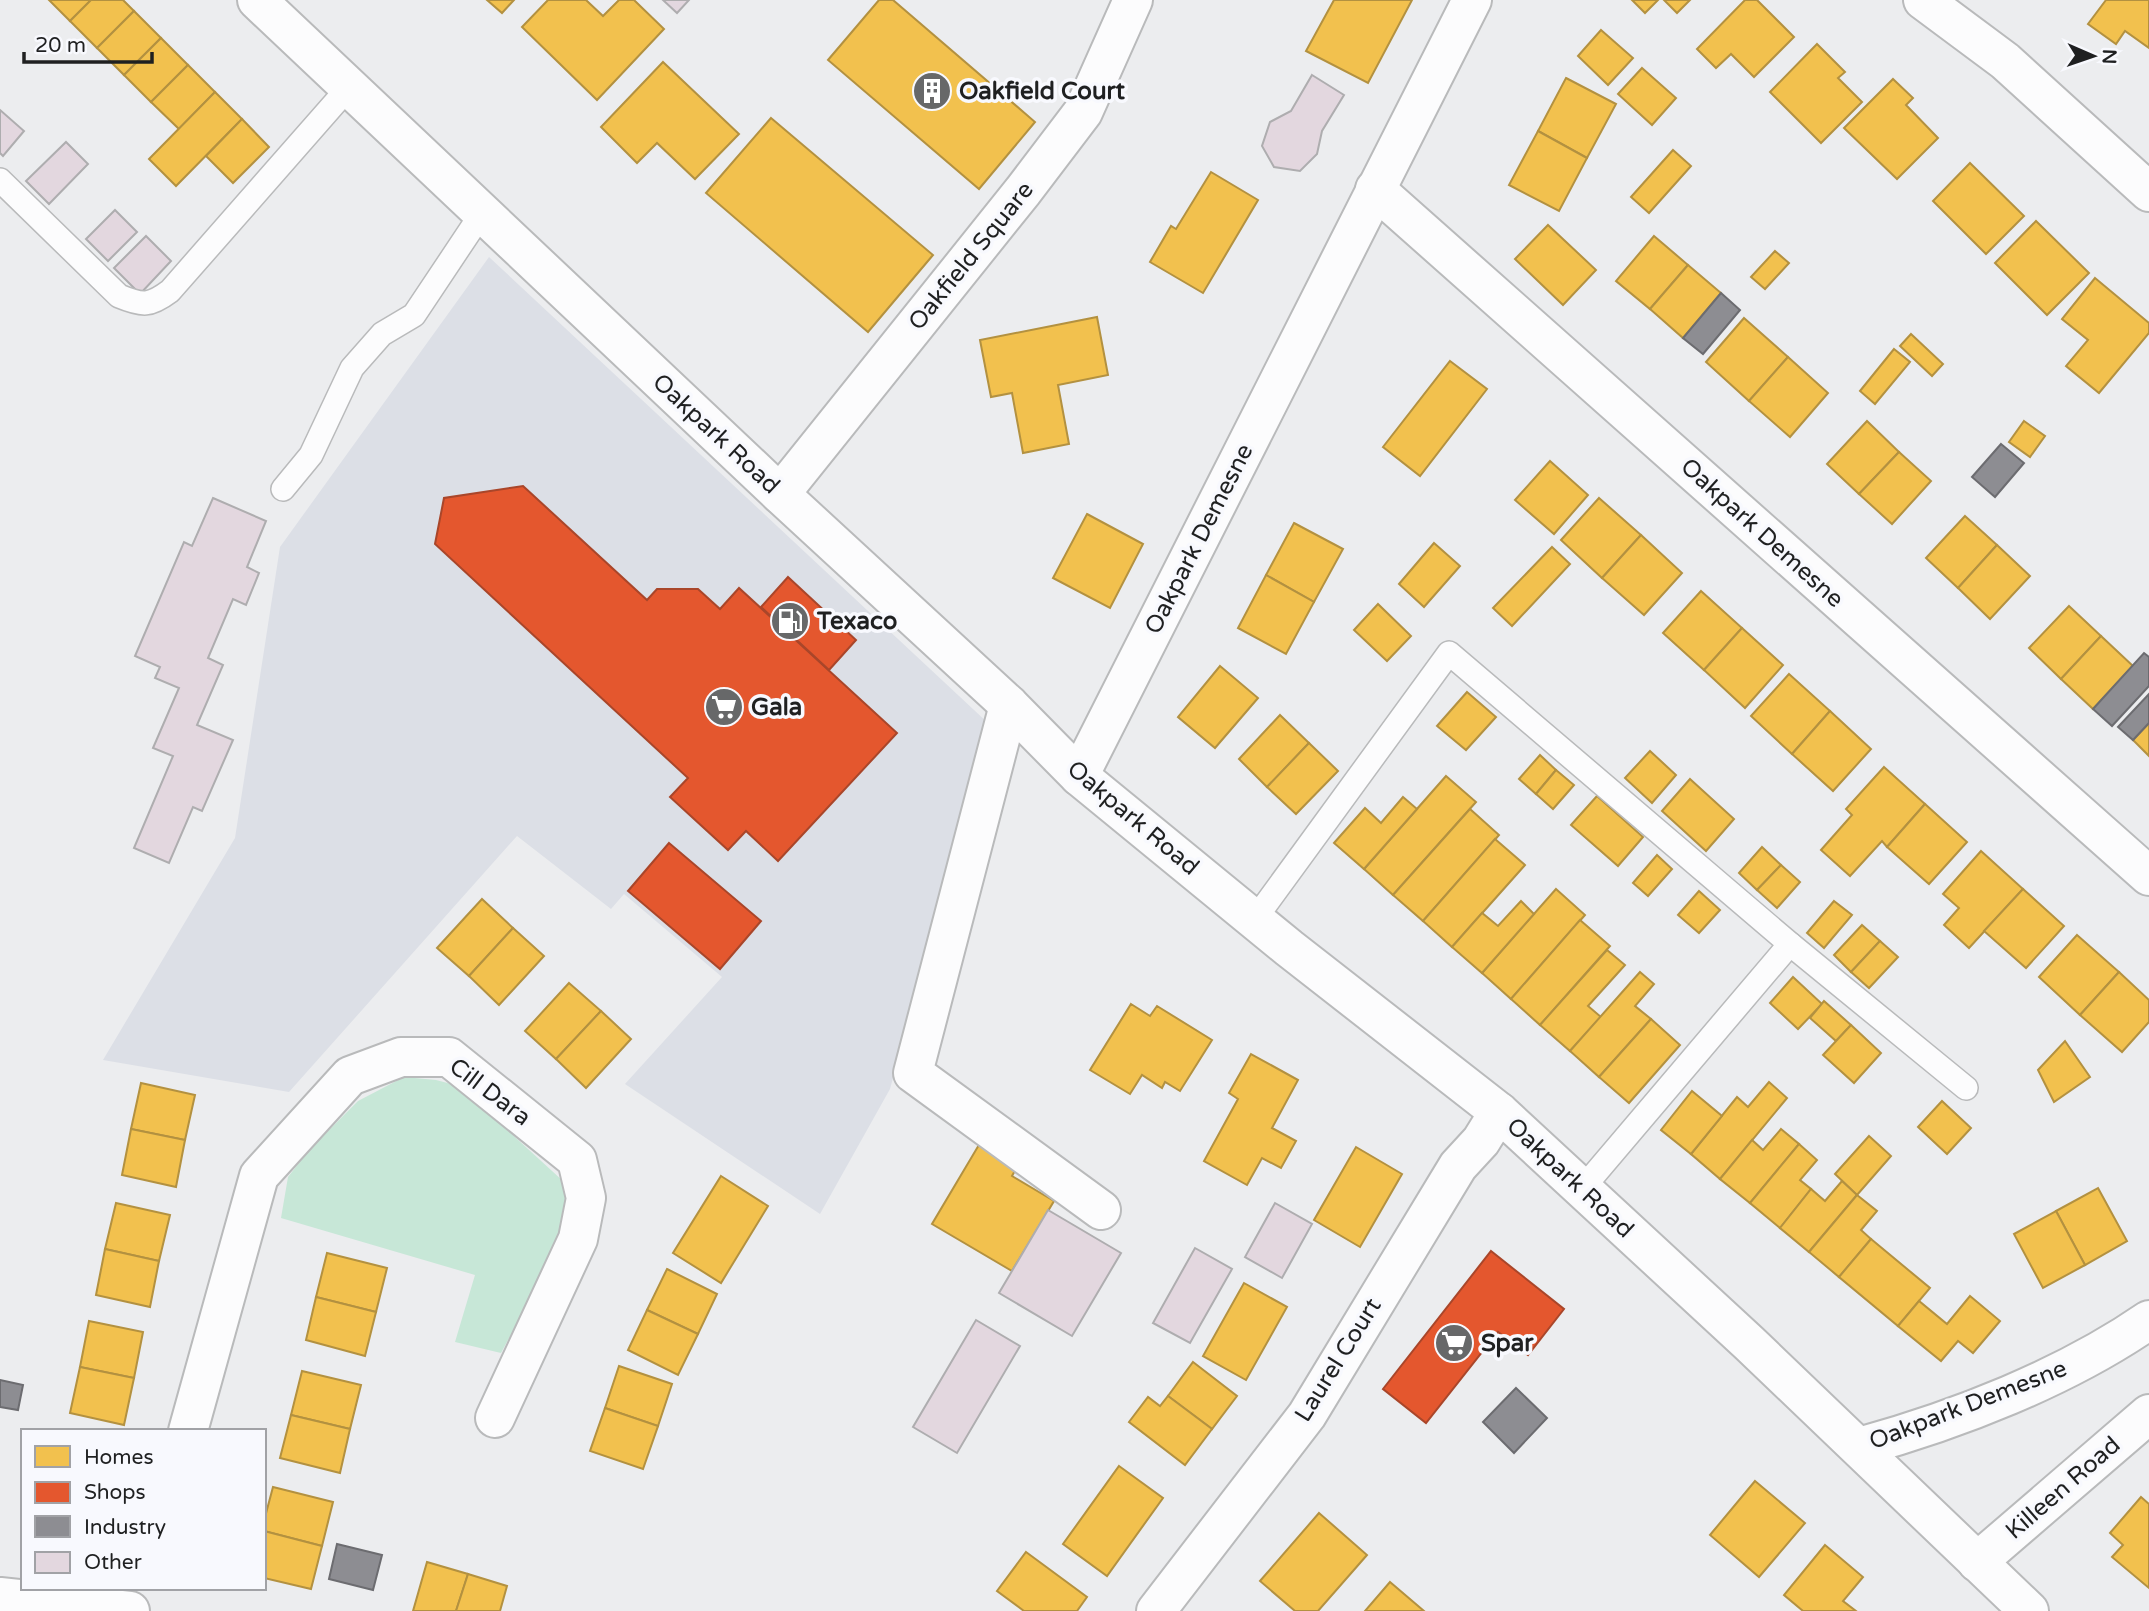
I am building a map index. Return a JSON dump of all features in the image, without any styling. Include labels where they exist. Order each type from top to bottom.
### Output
[{"type":"street","name":"Oakpark Road","points":[[257,0],[780,494],[1009,705],[1079,776],[1289,948],[1499,1112],[1859,1447],[2029,1611]]},
{"type":"street","name":"Oakfield Square","points":[[780,494],[1083,112],[1133,0]]},
{"type":"street","name":"Oakpark Demesne","points":[[1079,776],[1472,0]]},
{"type":"street","points":[[1923,0],[2005,61],[2149,192]]},
{"type":"street","name":"Oakpark Demesne","points":[[1375,189],[2149,876]]},
{"type":"street","points":[[1009,705],[913,1073],[1101,1210]]},
{"type":"street","name":"Cill Dara","points":[[189,1429],[259,1175],[350,1076],[401,1057],[449,1056],[577,1160],[586,1198],[578,1239],[495,1418]]},
{"type":"street","name":"Laurel Court","points":[[1164,1608],[1307,1415],[1458,1166],[1481,1141],[1499,1112]]},
{"type":"street","name":"Oakpark Demesne","points":[[1859,1447],[1904,1434],[2053,1377],[2149,1320]]},
{"type":"street","name":"Killeen Road","points":[[1978,1562],[2149,1414]]},
{"type":"street","points":[[137,1611],[142,1590]]},
{"type":"street","points":[[0,1597],[130,1611]]},
{"type":"lane","points":[[0,180],[119,296],[135,303],[156,302],[170,291],[349,87]]},
{"type":"lane","points":[[283,489],[311,455],[352,368],[382,334],[414,315],[482,213]]},
{"type":"lane","points":[[1255,919],[1449,653],[1790,944],[1966,1088]]},
{"type":"lane","points":[[1582,1189],[1790,944]]},
{"type":"shaded area","points":[[489,257],[989,724],[890,1089],[820,1214],[625,1084],[722,977],[624,894],[611,909],[517,836],[289,1092],[103,1060],[235,838],[280,547]]},
{"type":"green space","points":[[404,1077],[436,1080],[459,1086],[563,1181],[572,1207],[565,1233],[501,1353],[455,1342],[475,1275],[281,1218],[288,1177],[309,1150],[358,1101]]},
{"type":"building: Homes","points":[[49,0],[91,0],[70,21]]},
{"type":"building: Homes","points":[[91,0],[123,0],[134,11],[97,48],[70,21]]},
{"type":"building: Homes","points":[[487,0],[514,0],[502,13]]},
{"type":"building: Homes","points":[[548,0],[586,0],[603,16],[619,0],[634,0],[664,29],[597,100],[522,27]]},
{"type":"building: Homes","name":"Oakfield Court","points":[[879,0],[893,0],[1035,122],[979,189],[828,60]]},
{"type":"building: Homes","points":[[1334,0],[1412,0],[1368,83],[1306,51]]},
{"type":"building: Homes","points":[[1632,0],[1658,0],[1645,13]]},
{"type":"building: Homes","points":[[1664,0],[1690,0],[1677,13]]},
{"type":"building: Homes","points":[[1745,0],[1757,0],[1794,37],[1754,77],[1731,54],[1716,68],[1697,49]]},
{"type":"building: Homes","points":[[2106,0],[2149,0],[2149,48],[2125,31],[2116,44],[2088,24]]},
{"type":"building: Homes","points":[[134,11],[161,38],[124,75],[97,48]]},
{"type":"building: Homes","points":[[1601,30],[1633,58],[1608,85],[1578,56]]},
{"type":"building: Homes","points":[[161,38],[188,65],[151,102],[124,75]]},
{"type":"building: Homes","points":[[1817,44],[1845,72],[1838,78],[1862,102],[1821,143],[1770,92]]},
{"type":"building: Homes","points":[[663,62],[739,134],[695,179],[657,143],[637,163],[601,127]]},
{"type":"building: Homes","points":[[188,65],[215,92],[179,129],[151,102]]},
{"type":"building: Homes","points":[[1642,68],[1676,98],[1652,125],[1618,94]]},
{"type":"building: Homes","points":[[1566,78],[1616,104],[1587,158],[1538,131]]},
{"type":"building: Homes","points":[[1893,79],[1913,98],[1906,105],[1938,138],[1897,179],[1844,128]]},
{"type":"building: Homes","points":[[215,92],[242,119],[176,186],[149,159]]},
{"type":"building: Homes","points":[[771,118],[933,255],[868,332],[706,193]]},
{"type":"building: Homes","points":[[242,119],[269,147],[233,183],[206,156]]},
{"type":"building: Homes","points":[[1538,131],[1587,158],[1559,211],[1509,185]]},
{"type":"building: Homes","points":[[1673,150],[1691,166],[1649,213],[1631,197]]},
{"type":"building: Homes","points":[[1970,163],[2024,216],[1986,254],[1933,201]]},
{"type":"building: Homes","points":[[1211,172],[1258,200],[1203,293],[1150,262],[1171,226],[1176,229]]},
{"type":"building: Homes","points":[[2036,221],[2089,273],[2047,315],[1995,263]]},
{"type":"building: Homes","points":[[1548,225],[1596,270],[1563,305],[1515,259]]},
{"type":"building: Homes","points":[[1654,236],[1688,265],[1650,309],[1616,281]]},
{"type":"building: Homes","points":[[1775,251],[1789,263],[1765,289],[1751,277]]},
{"type":"building: Homes","points":[[1688,265],[1721,293],[1683,338],[1650,309]]},
{"type":"building: Homes","points":[[2095,278],[2149,323],[2149,333],[2099,393],[2066,366],[2088,340],[2062,319]]},
{"type":"building: Homes","points":[[1097,317],[1108,375],[1058,385],[1069,444],[1023,453],[1012,393],[991,397],[980,340]]},
{"type":"building: Homes","points":[[1744,318],[1788,357],[1749,401],[1706,362]]},
{"type":"building: Homes","points":[[1911,334],[1943,364],[1932,376],[1900,346]]},
{"type":"building: Homes","points":[[1894,349],[1910,362],[1875,404],[1860,391]]},
{"type":"building: Homes","points":[[1788,357],[1828,393],[1790,437],[1749,401]]},
{"type":"building: Homes","points":[[1450,361],[1487,389],[1420,476],[1383,447]]},
{"type":"building: Homes","points":[[1867,421],[1899,452],[1859,494],[1827,464]]},
{"type":"building: Homes","points":[[2024,421],[2045,436],[2030,457],[2009,442]]},
{"type":"building: Homes","points":[[1899,452],[1931,481],[1892,524],[1859,494]]},
{"type":"building: Homes","points":[[1550,461],[1588,495],[1554,534],[1515,500]]},
{"type":"building: Homes","points":[[1599,498],[1641,535],[1602,578],[1561,540]]},
{"type":"building: Homes","points":[[1087,514],[1143,544],[1110,608],[1053,578]]},
{"type":"building: Homes","points":[[1965,516],[1997,545],[1958,588],[1926,558]]},
{"type":"building: Homes","points":[[1294,523],[1343,549],[1314,602],[1266,575]]},
{"type":"building: Homes","points":[[1641,535],[1682,573],[1644,615],[1602,578]]},
{"type":"building: Homes","points":[[1434,543],[1460,566],[1424,607],[1399,584]]},
{"type":"building: Homes","points":[[1997,545],[2030,576],[1990,619],[1958,588]]},
{"type":"building: Homes","points":[[1552,547],[1570,564],[1512,626],[1493,608]]},
{"type":"building: Homes","points":[[1266,575],[1314,602],[1286,654],[1238,628]]},
{"type":"building: Homes","points":[[1701,591],[1742,628],[1704,670],[1663,633]]},
{"type":"building: Homes","points":[[1378,604],[1411,636],[1387,661],[1354,630]]},
{"type":"building: Homes","points":[[2069,606],[2101,636],[2061,679],[2029,648]]},
{"type":"building: Homes","points":[[1742,628],[1783,665],[1745,708],[1704,670]]},
{"type":"building: Homes","points":[[2101,636],[2133,666],[2093,709],[2061,679]]},
{"type":"building: Homes","points":[[1220,666],[1258,698],[1215,748],[1178,717]]},
{"type":"building: Homes","points":[[1789,674],[1830,711],[1792,754],[1751,716]]},
{"type":"building: Homes","points":[[1467,692],[1496,717],[1466,750],[1437,726]]},
{"type":"building: Homes","points":[[1830,711],[1871,749],[1833,791],[1792,754]]},
{"type":"building: Homes","points":[[1280,715],[1309,743],[1267,787],[1239,759]]},
{"type":"building: Homes","points":[[2149,723],[2149,756],[2133,740]]},
{"type":"building: Homes","points":[[1309,743],[1338,771],[1296,814],[1267,787]]},
{"type":"building: Homes","points":[[1650,751],[1676,775],[1652,803],[1625,778]]},
{"type":"building: Homes","points":[[1540,755],[1556,770],[1536,794],[1519,779]]},
{"type":"building: Homes","points":[[1884,767],[1925,804],[1887,847],[1882,841],[1850,876],[1821,850],[1852,815],[1846,809]]},
{"type":"building: Homes","points":[[1556,770],[1574,785],[1553,809],[1536,794]]},
{"type":"building: Homes","points":[[1446,776],[1476,802],[1393,895],[1364,869]]},
{"type":"building: Homes","points":[[1690,779],[1734,819],[1706,851],[1662,811]]},
{"type":"building: Homes","points":[[1597,796],[1643,837],[1618,866],[1571,825]]},
{"type":"building: Homes","points":[[1403,797],[1417,809],[1364,869],[1334,843],[1365,808],[1381,823]]},
{"type":"building: Homes","points":[[1925,804],[1967,842],[1929,884],[1887,847]]},
{"type":"building: Homes","points":[[1470,809],[1499,835],[1423,921],[1393,895]]},
{"type":"building: Homes","points":[[1495,839],[1525,865],[1452,947],[1423,921]]},
{"type":"building: Homes","points":[[1762,847],[1781,865],[1757,890],[1739,873]]},
{"type":"building: Homes","points":[[1981,851],[2023,889],[1969,948],[1944,925],[1959,908],[1943,894]]},
{"type":"building: Homes","points":[[1657,855],[1672,869],[1648,896],[1633,883]]},
{"type":"building: Homes","points":[[1781,865],[1800,882],[1777,908],[1757,890]]},
{"type":"building: Homes","points":[[1556,889],[1585,915],[1511,999],[1482,973]]},
{"type":"building: Homes","points":[[2023,889],[2064,926],[2026,968],[1984,931]]},
{"type":"building: Homes","points":[[1699,891],[1720,910],[1699,933],[1678,915]]},
{"type":"building: Homes","points":[[482,899],[513,928],[469,976],[437,948]]},
{"type":"building: Homes","points":[[1521,901],[1534,914],[1482,973],[1452,947],[1482,913],[1498,926]]},
{"type":"building: Homes","points":[[1834,901],[1852,915],[1824,948],[1807,933]]},
{"type":"building: Homes","points":[[1580,920],[1610,946],[1540,1025],[1511,999]]},
{"type":"building: Homes","points":[[1862,925],[1880,941],[1851,972],[1834,955]]},
{"type":"building: Homes","points":[[513,928],[544,956],[499,1005],[469,976]]},
{"type":"building: Homes","points":[[2077,935],[2119,972],[2080,1015],[2039,977]]},
{"type":"building: Homes","points":[[1880,941],[1898,957],[1869,988],[1851,972]]},
{"type":"building: Homes","points":[[1607,950],[1625,965],[1588,1006],[1601,1017],[1570,1051],[1540,1025]]},
{"type":"building: Homes","points":[[1640,972],[1654,984],[1635,1006],[1651,1019],[1599,1077],[1570,1051]]},
{"type":"building: Homes","points":[[2119,972],[2149,1000],[2149,1022],[2122,1052],[2080,1015]]},
{"type":"building: Homes","points":[[1793,977],[1822,1004],[1798,1029],[1770,1003]]},
{"type":"building: Homes","points":[[569,983],[601,1011],[556,1059],[525,1031]]},
{"type":"building: Homes","points":[[1824,1001],[1851,1025],[1836,1041],[1810,1018]]},
{"type":"building: Homes","points":[[1131,1004],[1150,1016],[1157,1006],[1212,1040],[1180,1091],[1165,1082],[1162,1088],[1142,1075],[1130,1094],[1090,1070]]},
{"type":"building: Homes","points":[[601,1011],[631,1039],[586,1088],[556,1059]]},
{"type":"building: Homes","points":[[1651,1019],[1680,1045],[1629,1103],[1599,1077]]},
{"type":"building: Homes","points":[[1851,1025],[1881,1053],[1854,1083],[1823,1055]]},
{"type":"building: Homes","points":[[2065,1041],[2090,1077],[2054,1102],[2038,1070]]},
{"type":"building: Homes","points":[[1251,1054],[1298,1080],[1272,1128],[1296,1141],[1281,1168],[1262,1158],[1247,1185],[1204,1161],[1238,1099],[1229,1093]]},
{"type":"building: Homes","points":[[1769,1082],[1787,1098],[1720,1179],[1691,1154],[1737,1097],[1748,1107]]},
{"type":"building: Homes","points":[[141,1083],[195,1095],[185,1140],[131,1129]]},
{"type":"building: Homes","points":[[1692,1091],[1722,1116],[1691,1154],[1661,1130]]},
{"type":"building: Homes","points":[[1942,1101],[1971,1128],[1947,1154],[1918,1127]]},
{"type":"building: Homes","points":[[131,1129],[185,1140],[176,1187],[122,1175]]},
{"type":"building: Homes","points":[[1781,1129],[1799,1144],[1750,1203],[1720,1179],[1752,1140],[1763,1150]]},
{"type":"building: Homes","points":[[1869,1136],[1891,1156],[1857,1195],[1835,1174]]},
{"type":"building: Homes","points":[[983,1138],[1021,1160],[1012,1176],[1054,1201],[1012,1271],[932,1224]]},
{"type":"building: Homes","points":[[1799,1144],[1817,1160],[1800,1180],[1811,1189],[1780,1228],[1750,1203]]},
{"type":"building: Homes","points":[[1356,1147],[1402,1174],[1360,1247],[1314,1220]]},
{"type":"building: Homes","points":[[721,1176],[768,1206],[721,1283],[673,1253]]},
{"type":"building: Homes","points":[[1842,1181],[1857,1195],[1809,1252],[1780,1228],[1811,1189],[1825,1201]]},
{"type":"building: Homes","points":[[2098,1188],[2127,1241],[2085,1265],[2056,1211]]},
{"type":"building: Homes","points":[[1857,1195],[1877,1211],[1861,1230],[1871,1239],[1839,1277],[1809,1252]]},
{"type":"building: Homes","points":[[116,1203],[170,1215],[159,1261],[105,1249]]},
{"type":"building: Homes","points":[[2056,1211],[2085,1265],[2043,1288],[2014,1234]]},
{"type":"building: Homes","points":[[1871,1239],[1930,1288],[1898,1326],[1839,1277]]},
{"type":"building: Homes","points":[[105,1249],[159,1261],[150,1307],[96,1295]]},
{"type":"building: Homes","points":[[327,1253],[387,1268],[376,1312],[316,1297]]},
{"type":"building: Homes","points":[[667,1269],[717,1294],[698,1334],[647,1310]]},
{"type":"building: Homes","points":[[1244,1283],[1287,1307],[1246,1380],[1203,1356]]},
{"type":"building: Homes","points":[[1970,1296],[2000,1321],[1973,1353],[1958,1341],[1941,1361],[1898,1326],[1919,1301],[1947,1324]]},
{"type":"building: Homes","points":[[316,1297],[376,1312],[365,1356],[306,1340]]},
{"type":"building: Homes","points":[[647,1310],[698,1334],[678,1375],[628,1350]]},
{"type":"building: Homes","points":[[89,1321],[143,1332],[134,1378],[80,1367]]},
{"type":"building: Homes","points":[[1193,1362],[1237,1396],[1212,1429],[1168,1396]]},
{"type":"building: Homes","points":[[619,1366],[672,1384],[658,1426],[605,1408]]},
{"type":"building: Homes","points":[[80,1367],[134,1378],[124,1425],[70,1413]]},
{"type":"building: Homes","points":[[302,1371],[361,1385],[350,1429],[291,1415]]},
{"type":"building: Homes","points":[[1168,1396],[1212,1429],[1185,1465],[1129,1422],[1148,1397],[1160,1406]]},
{"type":"building: Homes","points":[[605,1408],[658,1426],[643,1469],[590,1451]]},
{"type":"building: Homes","points":[[291,1415],[350,1429],[340,1473],[280,1458]]},
{"type":"building: Homes","points":[[1119,1466],[1163,1498],[1107,1576],[1063,1544]]},
{"type":"building: Homes","points":[[1755,1481],[1805,1523],[1759,1577],[1710,1535]]},
{"type":"building: Homes","points":[[273,1487],[333,1502],[322,1546],[266,1532],[266,1513]]},
{"type":"building: Homes","points":[[2141,1497],[2149,1504],[2149,1588],[2112,1557],[2123,1545],[2110,1533]]},
{"type":"building: Homes","points":[[1319,1513],[1367,1555],[1318,1611],[1295,1611],[1260,1581]]},
{"type":"building: Homes","points":[[266,1532],[322,1546],[311,1589],[266,1578]]},
{"type":"building: Homes","points":[[1825,1545],[1863,1577],[1843,1601],[1856,1611],[1803,1611],[1784,1595]]},
{"type":"building: Homes","points":[[1026,1552],[1087,1597],[1077,1611],[1024,1611],[997,1591]]},
{"type":"building: Homes","points":[[427,1562],[468,1574],[456,1611],[413,1611]]},
{"type":"building: Homes","points":[[468,1574],[507,1586],[500,1611],[456,1611]]},
{"type":"building: Homes","points":[[1390,1582],[1424,1611],[1365,1611]]},
{"type":"building: Shops","points":[[523,486],[647,600],[657,589],[698,589],[720,609],[739,588],[897,733],[778,861],[746,831],[728,850],[670,797],[688,778],[435,544],[444,498]]},
{"type":"building: Shops","points":[[788,577],[856,640],[829,670],[761,607]]},
{"type":"building: Shops","points":[[669,843],[761,921],[720,969],[628,891]]},
{"type":"building: Shops","name":"Spar","points":[[1491,1251],[1564,1309],[1528,1355],[1498,1332],[1426,1423],[1383,1389]]},
{"type":"building: Industry","points":[[1721,293],[1740,310],[1703,354],[1683,338]]},
{"type":"building: Industry","points":[[2001,444],[2024,463],[1995,497],[1972,477]]},
{"type":"building: Industry","points":[[2144,653],[2149,657],[2149,686],[2112,726],[2093,709]]},
{"type":"building: Industry","points":[[2149,694],[2149,723],[2133,740],[2118,727]]},
{"type":"building: Industry","points":[[0,1380],[23,1385],[18,1410],[0,1407]]},
{"type":"building: Industry","points":[[1516,1388],[1547,1418],[1514,1453],[1483,1422]]},
{"type":"building: Industry","points":[[337,1544],[382,1555],[373,1590],[329,1579]]},
{"type":"building: Other","points":[[663,0],[689,0],[677,13]]},
{"type":"building: Other","points":[[1312,75],[1344,95],[1322,131],[1317,154],[1300,171],[1274,167],[1262,146],[1270,122],[1291,111]]},
{"type":"building: Other","points":[[0,110],[24,131],[3,156],[0,153]]},
{"type":"building: Other","points":[[66,142],[88,164],[49,204],[26,181]]},
{"type":"building: Other","points":[[115,210],[137,232],[108,261],[86,239]]},
{"type":"building: Other","points":[[146,236],[171,261],[140,294],[114,268]]},
{"type":"building: Other","points":[[213,498],[266,521],[247,567],[259,573],[246,605],[233,599],[208,658],[223,665],[197,725],[233,740],[202,811],[193,807],[169,863],[134,848],[173,756],[153,748],[179,688],[155,678],[160,667],[135,656],[184,542],[192,546]]},
{"type":"building: Other","points":[[1275,1203],[1312,1224],[1282,1278],[1245,1257]]},
{"type":"building: Other","points":[[1048,1210],[1121,1253],[1072,1336],[999,1293]]},
{"type":"building: Other","points":[[1195,1248],[1232,1269],[1190,1343],[1153,1323]]},
{"type":"building: Other","points":[[976,1320],[1020,1346],[957,1453],[913,1427]]},
{"type":"place","name":"Oakfield Court","points":[[932,91]]},
{"type":"place","name":"Texaco","points":[[790,621]]},
{"type":"place","name":"Gala","points":[[724,707]]},
{"type":"place","name":"Spar","points":[[1454,1343]]}]
